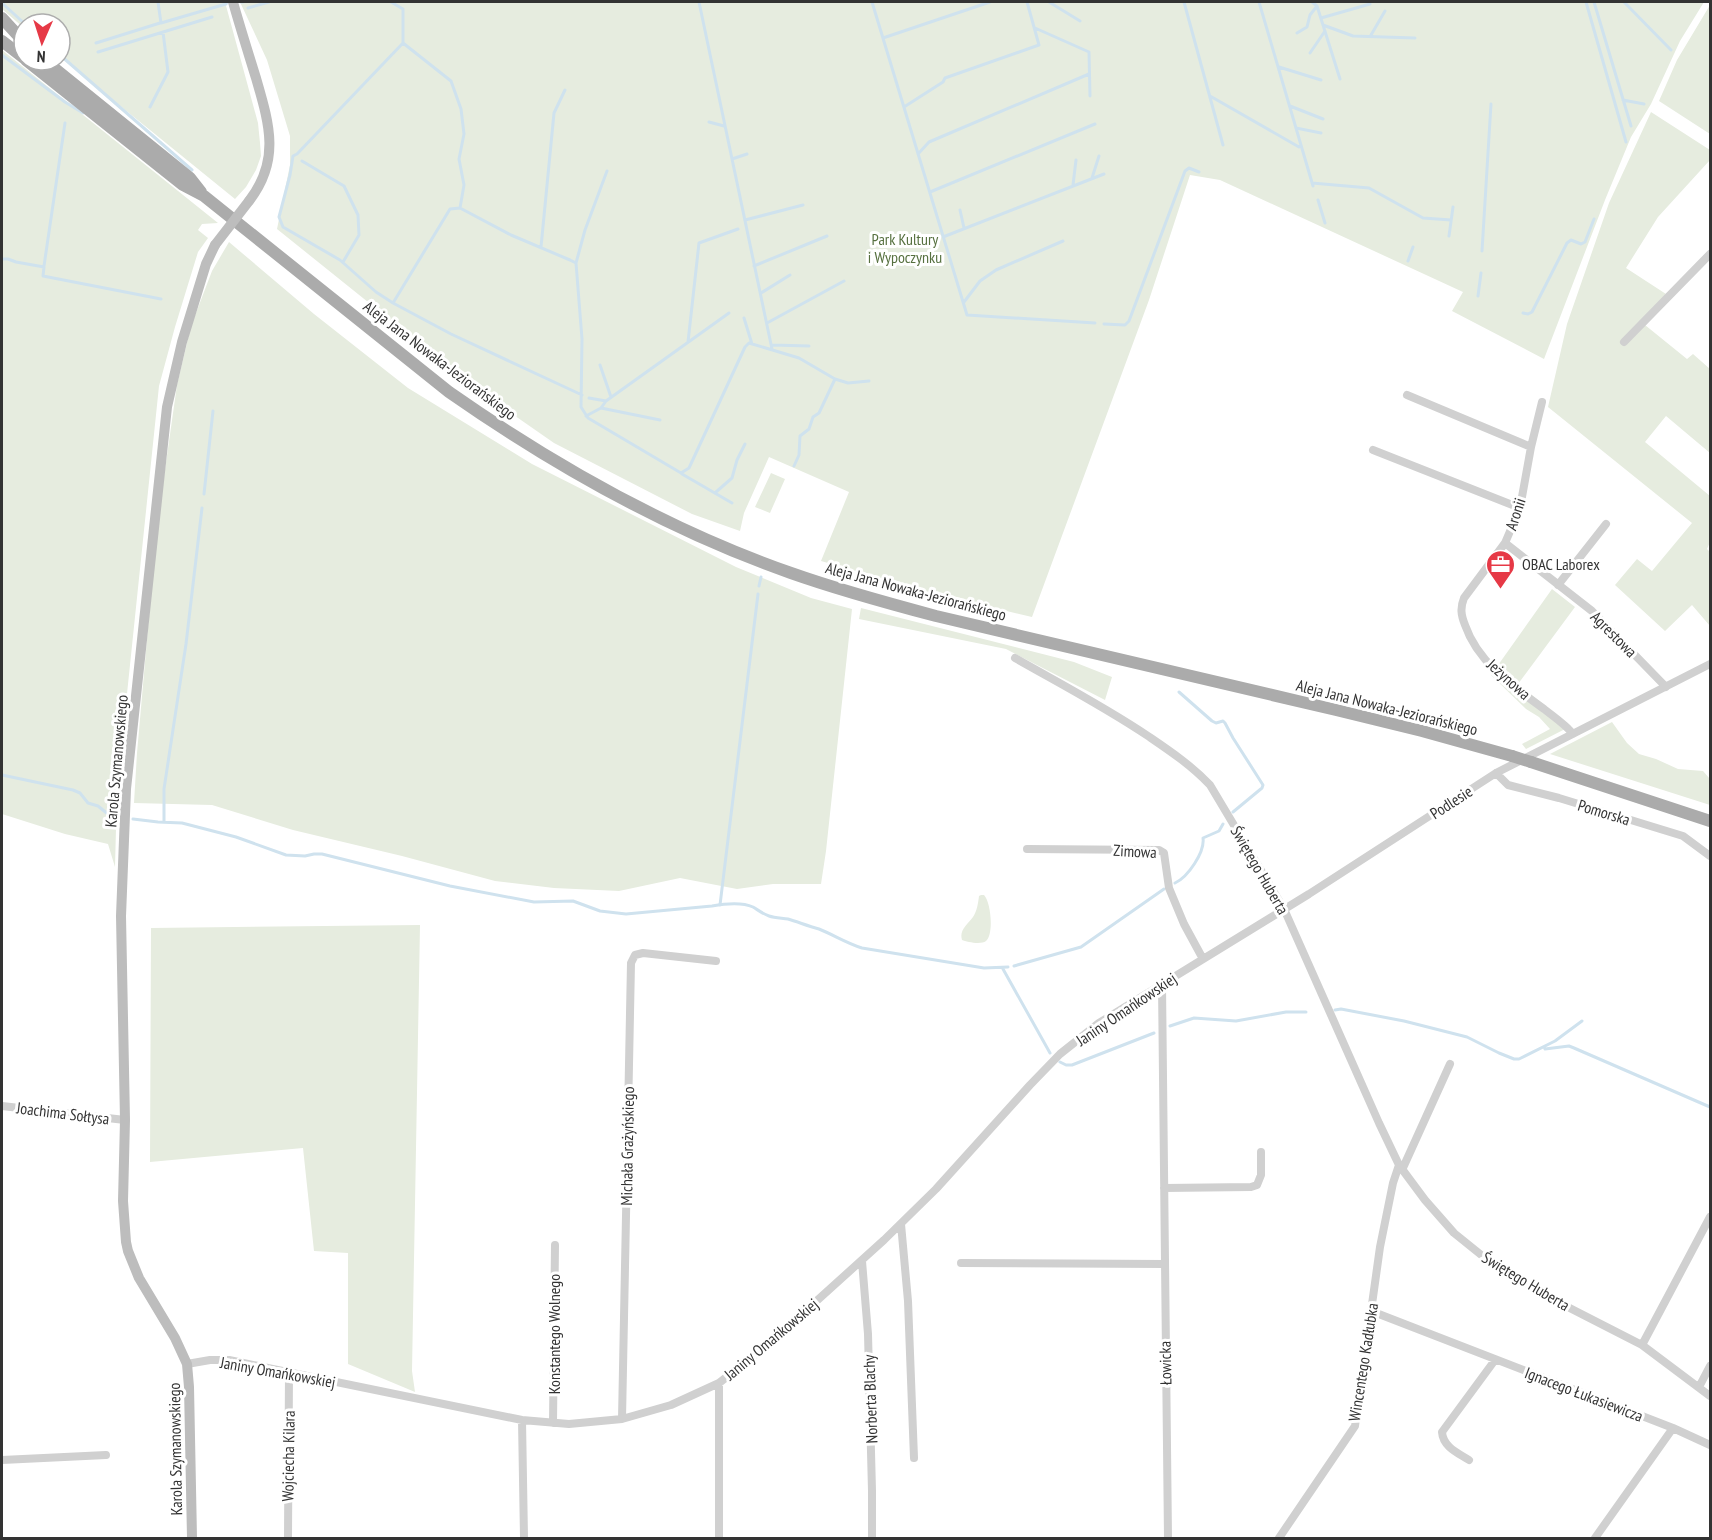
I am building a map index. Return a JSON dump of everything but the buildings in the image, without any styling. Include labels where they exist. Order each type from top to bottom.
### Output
[{"type":"main road","points":[[2,18],[12,29]]},
{"type":"main road","name":"Aleja Jana Nowaka-Jeziorańskiego","points":[[41,72],[183,185],[204,196],[357,320],[473,409],[572,472],[698,536],[789,573],[881,602],[1422,731],[1512,756],[1710,821]]},
{"type":"main road","name":"Aleja Jana Nowaka-Jeziorańskiego","points":[[59,72],[190,178],[204,196]]},
{"type":"street","name":"Karola Szymanowskiego","points":[[192,1539],[187,1364],[175,1338],[139,1278],[128,1251],[124,1222],[125,1120],[121,937],[128,773],[168,407],[182,342],[208,257],[215,244],[260,185],[269,159],[270,138],[264,106],[233,2]]},
{"type":"street","points":[[1624,342],[1710,254]]},
{"type":"street","points":[[1407,395],[1531,447]]},
{"type":"street","name":"Aronii","points":[[1461,613],[1464,598],[1505,543],[1520,508],[1542,402]]},
{"type":"street","points":[[1373,450],[1520,508]]},
{"type":"street","points":[[1558,585],[1606,524]]},
{"type":"street","name":"Agrestowa","points":[[1505,543],[1592,611],[1666,687]]},
{"type":"street","name":"Jeżynowa","points":[[1461,613],[1468,634],[1492,666],[1573,734]]},
{"type":"street","name":"Świętego Huberta","points":[[1014,658],[1116,715],[1195,770],[1210,785],[1284,909],[1375,1116],[1401,1167],[1425,1200],[1455,1233],[1485,1258],[1522,1282],[1642,1345],[1710,1396]]},
{"type":"street","name":"Podlesie","points":[[1203,959],[1496,773],[1710,664]]},
{"type":"street","name":"Pomorska","points":[[1496,773],[1508,785],[1683,836],[1710,856]]},
{"type":"street","name":"Zimowa","points":[[1027,849],[1159,850],[1164,853],[1169,888],[1176,907],[1203,959]]},
{"type":"street","name":"Michała Grażyńskiego","points":[[622,1419],[630,963],[635,955],[643,953],[716,961]]},
{"type":"street","name":"Janiny Omańkowskiej","points":[[187,1364],[210,1360],[229,1360],[522,1420],[553,1423],[569,1424],[622,1419],[671,1405],[719,1383],[770,1343],[862,1261],[936,1189],[1030,1084],[1060,1054],[1099,1023],[1203,959]]},
{"type":"street","name":"Łowicka","points":[[1162,984],[1168,1539]]},
{"type":"street","points":[[1401,1167],[1450,1064]]},
{"type":"street","name":"Joachima Sołtysa","points":[[2,1106],[125,1120]]},
{"type":"street","points":[[1164,1188],[1251,1187],[1257,1185],[1261,1175],[1262,1152]]},
{"type":"street","name":"Wincentego Kadłubka","points":[[1279,1539],[1355,1426],[1380,1248],[1392,1183],[1401,1167]]},
{"type":"street","points":[[1642,1345],[1710,1217]]},
{"type":"street","points":[[901,1224],[908,1301],[914,1458]]},
{"type":"street","name":"Konstantego Wolnego","points":[[553,1423],[555,1245]]},
{"type":"street","name":"Norberta Blachy","points":[[862,1261],[868,1353],[872,1539]]},
{"type":"street","points":[[961,1263],[1165,1264]]},
{"type":"street","name":"Ignacego Łukasiewicza","points":[[1371,1311],[1673,1428],[1710,1446]]},
{"type":"street","points":[[1469,1460],[1447,1445],[1443,1440],[1442,1432],[1495,1360]]},
{"type":"street","points":[[1699,1387],[1710,1366]]},
{"type":"street","name":"Wojciecha Kilara","points":[[288,1539],[289,1372]]},
{"type":"street","points":[[719,1383],[719,1539]]},
{"type":"street","points":[[522,1420],[524,1539]]},
{"type":"street","points":[[1595,1539],[1673,1428]]},
{"type":"street","points":[[2,1460],[106,1455]]},
{"type":"green space","points":[[2,2],[225,2],[258,123],[261,156],[246,187],[235,199],[72,67],[72,12],[12,12],[12,18],[2,9]]},
{"type":"green space","name":"Park Kultury i Wypoczynku","points":[[240,2],[1704,2],[1680,41],[1651,104],[1631,137],[1544,359],[1452,311],[1463,292],[1220,180],[1190,175],[1149,300],[1032,617],[932,593],[821,561],[849,492],[769,457],[744,513],[740,531],[692,514],[554,443],[475,388],[277,229],[290,165],[290,136],[267,60]]},
{"type":"green space","points":[[1710,5],[1710,134],[1659,101],[1677,60]]},
{"type":"green space","points":[[2,50],[12,58],[12,72],[29,72],[218,223],[202,224],[198,230],[208,238],[198,252],[159,386],[117,790],[115,867],[108,844],[65,834],[2,814]]},
{"type":"green space","points":[[1651,112],[1710,150],[1710,160],[1658,217],[1626,268],[1666,294],[1645,325],[1687,359],[1693,354],[1710,369],[1710,453],[1666,416],[1645,442],[1710,496],[1710,542],[1707,549],[1710,552],[1710,626],[1692,605],[1665,631],[1615,585],[1637,559],[1652,571],[1692,523],[1548,407],[1567,324],[1609,203]]},
{"type":"green space","points":[[229,242],[314,314],[408,388],[532,464],[736,567],[811,598],[852,609],[821,884],[773,884],[737,889],[680,878],[619,891],[554,888],[495,881],[293,830],[212,805],[134,803],[157,526],[177,385],[191,326],[212,271]]},
{"type":"green space","points":[[771,473],[785,479],[770,513],[755,507]]},
{"type":"green space","points":[[1552,589],[1575,607],[1518,684],[1571,726],[1526,749],[1522,744],[1550,729],[1491,675]]},
{"type":"green space","points":[[861,608],[1074,662],[1112,677],[1105,700],[1006,649],[859,619]]},
{"type":"green space","points":[[1612,722],[1627,743],[1639,754],[1678,769],[1703,771],[1710,779],[1710,805],[1550,754]]},
{"type":"green space","points":[[981,895],[984,895],[990,911],[991,926],[988,938],[981,943],[962,940],[963,930],[974,915]]},
{"type":"green space","points":[[420,925],[412,1371],[415,1392],[348,1364],[348,1253],[314,1251],[303,1148],[150,1162],[151,928]]},
{"type":"waterway","points":[[158,2],[161,23],[227,2]]},
{"type":"waterway","points":[[248,8],[269,2]]},
{"type":"waterway","points":[[391,2],[403,9],[403,43],[293,156],[279,217],[283,227],[340,260],[376,292],[393,303],[451,334],[582,395]]},
{"type":"waterway","points":[[699,2],[772,349]]},
{"type":"waterway","points":[[872,2],[967,315],[1095,323]]},
{"type":"waterway","points":[[883,38],[990,2]]},
{"type":"waterway","points":[[904,107],[943,82],[945,78],[1039,45],[1027,2]]},
{"type":"waterway","points":[[1049,2],[1080,21]]},
{"type":"waterway","points":[[1184,2],[1223,145]]},
{"type":"waterway","points":[[1259,2],[1313,186]]},
{"type":"waterway","points":[[1312,2],[1317,6],[1340,79]]},
{"type":"waterway","points":[[1586,2],[1626,142]]},
{"type":"waterway","points":[[1594,2],[1631,126]]},
{"type":"waterway","points":[[1624,2],[1671,50]]},
{"type":"waterway","points":[[2,3],[12,12]]},
{"type":"waterway","points":[[1321,18],[1370,4]]},
{"type":"waterway","points":[[1297,33],[1307,27],[1310,15],[1317,6]]},
{"type":"waterway","points":[[1371,35],[1385,11]]},
{"type":"waterway","points":[[98,52],[212,17]]},
{"type":"waterway","points":[[96,43],[160,23]]},
{"type":"waterway","points":[[1323,25],[1353,36],[1415,38]]},
{"type":"waterway","points":[[1035,28],[1089,52],[1090,96]]},
{"type":"waterway","points":[[1310,53],[1325,31]]},
{"type":"waterway","points":[[150,107],[168,72],[163,32]]},
{"type":"waterway","points":[[403,43],[451,81],[461,109],[464,134],[459,159],[464,185],[460,208]]},
{"type":"waterway","points":[[2,55],[83,113]]},
{"type":"waterway","points":[[72,65],[192,170]]},
{"type":"waterway","points":[[1279,67],[1321,80]]},
{"type":"waterway","points":[[918,154],[929,142],[1089,74]]},
{"type":"waterway","points":[[541,247],[554,113],[565,90]]},
{"type":"waterway","points":[[1210,96],[1299,147],[1301,146]]},
{"type":"waterway","points":[[1623,100],[1644,104]]},
{"type":"waterway","points":[[1482,251],[1491,104]]},
{"type":"waterway","points":[[1290,106],[1323,119]]},
{"type":"waterway","points":[[709,122],[724,126]]},
{"type":"waterway","points":[[44,266],[65,123]]},
{"type":"waterway","points":[[930,192],[1095,124]]},
{"type":"waterway","points":[[1296,128],[1321,133]]},
{"type":"waterway","points":[[732,159],[747,154]]},
{"type":"waterway","points":[[1092,178],[1099,156]]},
{"type":"waterway","points":[[1073,185],[1076,160]]},
{"type":"waterway","points":[[302,161],[344,186],[358,215],[359,235],[343,262]]},
{"type":"waterway","points":[[1104,324],[1125,325],[1129,321],[1185,171],[1189,168],[1199,172]]},
{"type":"waterway","points":[[576,263],[585,230],[607,171]]},
{"type":"waterway","points":[[943,237],[1104,174]]},
{"type":"waterway","points":[[1312,183],[1369,188],[1423,218],[1451,220]]},
{"type":"waterway","points":[[1318,200],[1325,223]]},
{"type":"waterway","points":[[745,220],[803,205]]},
{"type":"waterway","points":[[1449,236],[1453,207]]},
{"type":"waterway","points":[[393,303],[450,209],[460,208],[511,235],[576,263],[582,339],[581,407],[588,418],[681,473],[689,468],[745,347],[749,343],[799,358],[835,379],[848,383],[869,381]]},
{"type":"waterway","points":[[960,210],[964,228]]},
{"type":"waterway","points":[[1523,313],[1532,312],[1567,243],[1571,240],[1581,244],[1585,242],[1594,219]]},
{"type":"waterway","points":[[688,342],[699,243],[738,229]]},
{"type":"waterway","points":[[754,266],[827,236]]},
{"type":"waterway","points":[[964,302],[980,281],[996,270],[1063,241]]},
{"type":"waterway","points":[[1408,261],[1413,247]]},
{"type":"waterway","points":[[2,259],[44,267],[43,276],[161,299]]},
{"type":"waterway","points":[[1478,296],[1481,273]]},
{"type":"waterway","points":[[761,293],[790,275]]},
{"type":"waterway","points":[[767,323],[844,281]]},
{"type":"waterway","points":[[586,416],[601,408],[606,401],[729,313]]},
{"type":"waterway","points":[[744,318],[752,344]]},
{"type":"waterway","points":[[772,345],[809,346]]},
{"type":"waterway","points":[[600,365],[611,397]]},
{"type":"waterway","points":[[794,466],[799,455],[800,436],[809,429],[813,417],[819,413],[835,379]]},
{"type":"waterway","points":[[589,398],[606,401]]},
{"type":"waterway","points":[[601,408],[660,420]]},
{"type":"waterway","points":[[204,494],[213,411]]},
{"type":"waterway","points":[[716,492],[732,478],[745,444]]},
{"type":"waterway","points":[[682,474],[732,503]]},
{"type":"waterway","points":[[164,822],[164,789],[186,644],[202,508]]},
{"type":"waterway","points":[[759,586],[761,577]]},
{"type":"waterway","points":[[720,905],[758,594]]},
{"type":"waterway","points":[[1179,692],[1212,721],[1225,723],[1263,785],[1233,812]]},
{"type":"waterway","points":[[2,775],[73,790],[80,793],[88,803],[114,816]]},
{"type":"waterway","points":[[133,819],[182,823],[236,837],[286,855],[322,854],[450,886],[534,902],[573,901],[600,911],[626,914],[744,904],[769,916],[788,919],[819,929],[862,948],[984,968],[1008,967]]},
{"type":"waterway","points":[[1175,883],[1195,864],[1203,838],[1219,831],[1223,824]]},
{"type":"waterway","points":[[1014,966],[1081,947],[1164,889]]},
{"type":"waterway","points":[[1003,969],[1050,1053]]},
{"type":"waterway","points":[[1335,1010],[1341,1009],[1404,1021],[1467,1037],[1514,1059],[1519,1059],[1555,1041],[1582,1021]]},
{"type":"waterway","points":[[1170,1026],[1194,1018],[1236,1021],[1286,1012],[1306,1012]]},
{"type":"waterway","points":[[1060,1062],[1072,1065],[1154,1033]]},
{"type":"waterway","points":[[1545,1049],[1569,1046],[1710,1107]]},
{"type":"place","name":"OBAC Laborex","points":[[1501,590]]}]
